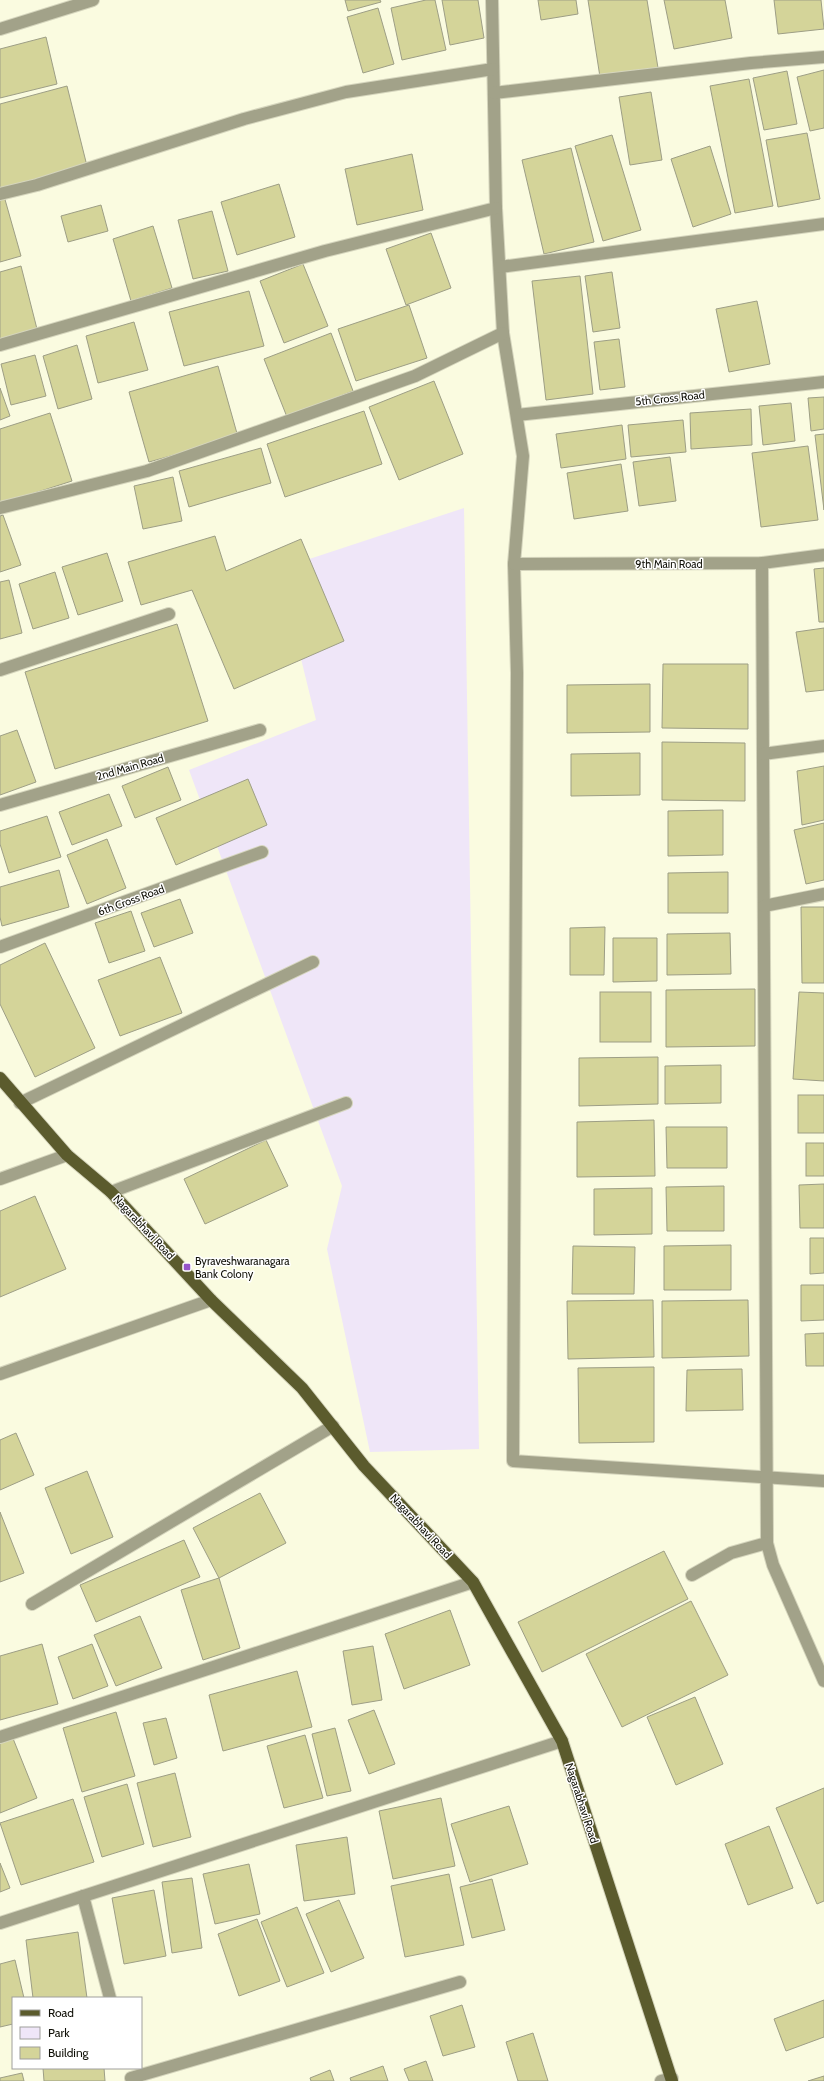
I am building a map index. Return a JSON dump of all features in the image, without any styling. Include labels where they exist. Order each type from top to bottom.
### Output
[{"type":"main road","name":"Nagarabhavi Road","points":[[0,1078],[20,1103],[67,1155],[111,1192],[211,1300],[302,1388],[364,1466],[473,1582],[562,1741],[668,2080]]},
{"type":"street","points":[[0,29],[93,0]]},
{"type":"street","points":[[492,0],[496,208],[503,333],[523,456],[514,564],[518,673],[513,1461],[768,1478],[824,1480]]},
{"type":"street","points":[[494,93],[750,63],[824,57]]},
{"type":"street","points":[[0,194],[37,185],[244,119],[346,92],[493,69]]},
{"type":"street","points":[[0,345],[325,251],[496,208]]},
{"type":"street","points":[[500,267],[824,224]]},
{"type":"street","points":[[0,508],[148,471],[415,376],[503,333]]},
{"type":"street","name":"5th Cross Road","points":[[516,415],[824,382]]},
{"type":"street","name":"9th Main Road","points":[[514,564],[762,564],[824,555]]},
{"type":"street","points":[[762,564],[768,1478],[765,1517],[766,1543],[773,1565],[824,1681]]},
{"type":"street","points":[[0,670],[169,614]]},
{"type":"street","name":"2nd Main Road","points":[[0,805],[260,730]]},
{"type":"street","points":[[763,754],[824,746]]},
{"type":"street","name":"6th Cross Road","points":[[0,947],[262,852]]},
{"type":"street","points":[[764,906],[824,894]]},
{"type":"street","points":[[20,1103],[314,962]]},
{"type":"street","points":[[111,1192],[346,1104]]},
{"type":"street","points":[[0,1179],[67,1155]]},
{"type":"street","points":[[0,1374],[211,1300]]},
{"type":"street","points":[[32,1604],[333,1426]]},
{"type":"street","points":[[692,1575],[731,1553],[766,1543]]},
{"type":"street","points":[[0,1737],[473,1582]]},
{"type":"street","points":[[0,1923],[562,1741]]},
{"type":"street","points":[[83,1896],[110,1997]]},
{"type":"street","points":[[131,2076],[460,1982]]},
{"type":"green space","points":[[464,508],[479,1449],[370,1452],[327,1249],[342,1186],[189,770],[316,720],[279,569]]},
{"type":"building","points":[[345,0],[380,0],[381,2],[348,11]]},
{"type":"building","points":[[426,0],[435,0],[446,50],[402,60],[391,8]]},
{"type":"building","points":[[442,0],[478,0],[484,38],[450,45]]},
{"type":"building","points":[[538,0],[576,0],[578,14],[541,20]]},
{"type":"building","points":[[588,0],[647,0],[658,68],[600,77]]},
{"type":"building","points":[[664,0],[725,0],[732,38],[674,49]]},
{"type":"building","points":[[774,0],[821,0],[824,29],[778,34]]},
{"type":"building","points":[[378,8],[394,64],[363,73],[347,17]]},
{"type":"building","points":[[46,37],[57,84],[0,98],[0,49]]},
{"type":"building","points":[[824,70],[824,128],[810,131],[797,77]]},
{"type":"building","points":[[787,71],[797,124],[764,130],[753,78]]},
{"type":"building","points":[[749,79],[773,206],[735,213],[710,86]]},
{"type":"building","points":[[67,86],[87,166],[0,189],[0,104]]},
{"type":"building","points":[[651,92],[662,160],[630,165],[619,97]]},
{"type":"building","points":[[807,133],[820,199],[778,207],[766,140]]},
{"type":"building","points":[[612,135],[641,230],[603,241],[575,146]]},
{"type":"building","points":[[710,146],[731,214],[693,227],[671,159]]},
{"type":"building","points":[[571,148],[594,242],[544,254],[522,160]]},
{"type":"building","points":[[412,154],[423,210],[357,225],[345,169]]},
{"type":"building","points":[[279,184],[295,237],[237,255],[221,202]]},
{"type":"building","points":[[4,196],[21,256],[0,262],[0,197]]},
{"type":"building","points":[[101,205],[108,231],[68,242],[61,216]]},
{"type":"building","points":[[212,211],[228,271],[193,279],[178,220]]},
{"type":"building","points":[[153,226],[172,288],[131,301],[113,239]]},
{"type":"building","points":[[431,233],[451,288],[406,305],[386,249]]},
{"type":"building","points":[[303,264],[328,326],[284,343],[260,281]]},
{"type":"building","points":[[21,266],[37,329],[0,339],[0,272]]},
{"type":"building","points":[[612,272],[620,328],[593,332],[585,276]]},
{"type":"building","points":[[580,276],[593,394],[546,400],[532,281]]},
{"type":"building","points":[[249,291],[264,346],[184,366],[169,312]]},
{"type":"building","points":[[757,301],[770,364],[729,372],[716,309]]},
{"type":"building","points":[[409,305],[427,358],[356,381],[338,329]]},
{"type":"building","points":[[134,322],[148,370],[98,383],[86,336]]},
{"type":"building","points":[[331,333],[353,391],[287,417],[264,359]]},
{"type":"building","points":[[619,339],[625,387],[600,390],[594,342]]},
{"type":"building","points":[[77,345],[92,399],[58,409],[43,356]]},
{"type":"building","points":[[35,355],[46,396],[11,405],[1,364]]},
{"type":"building","points":[[218,366],[238,437],[149,462],[129,392]]},
{"type":"building","points":[[434,381],[463,454],[399,480],[369,407]]},
{"type":"building","points":[[0,388],[10,416],[0,420]]},
{"type":"building","points":[[824,397],[824,429],[811,431],[808,398]]},
{"type":"building","points":[[791,403],[795,441],[763,445],[759,406]]},
{"type":"building","points":[[751,409],[752,445],[691,449],[690,413]]},
{"type":"building","points":[[364,411],[382,464],[285,497],[267,444]]},
{"type":"building","points":[[50,413],[72,481],[0,504],[0,429]]},
{"type":"building","points":[[683,420],[686,452],[631,457],[628,425]]},
{"type":"building","points":[[622,425],[626,459],[561,468],[556,434]]},
{"type":"building","points":[[824,434],[824,510],[815,435]]},
{"type":"building","points":[[808,446],[818,520],[761,527],[752,453]]},
{"type":"building","points":[[261,448],[271,483],[189,507],[179,471]]},
{"type":"building","points":[[670,457],[676,501],[639,506],[633,462]]},
{"type":"building","points":[[621,464],[628,511],[574,519],[567,473]]},
{"type":"building","points":[[173,477],[182,521],[143,529],[134,486]]},
{"type":"building","points":[[3,515],[21,565],[0,572],[0,516]]},
{"type":"building","points":[[215,536],[226,571],[301,539],[344,641],[234,689],[192,590],[141,605],[128,562]]},
{"type":"building","points":[[107,553],[123,601],[78,615],[62,567]]},
{"type":"building","points":[[824,568],[824,622],[819,622],[814,569]]},
{"type":"building","points":[[55,572],[69,618],[33,629],[19,584]]},
{"type":"building","points":[[9,580],[22,633],[0,639],[0,582]]},
{"type":"building","points":[[177,624],[208,721],[55,769],[25,672]]},
{"type":"building","points":[[824,628],[824,690],[806,692],[796,632]]},
{"type":"building","points":[[663,664],[748,664],[748,729],[662,728]]},
{"type":"building","points":[[650,684],[650,732],[567,733],[567,685]]},
{"type":"building","points":[[17,730],[36,782],[0,795],[0,736]]},
{"type":"building","points":[[662,742],[745,743],[745,801],[662,800]]},
{"type":"building","points":[[640,753],[640,795],[571,796],[571,754]]},
{"type":"building","points":[[824,766],[824,820],[802,825],[797,771]]},
{"type":"building","points":[[168,767],[181,800],[135,818],[122,786]]},
{"type":"building","points":[[248,779],[267,825],[176,865],[156,818]]},
{"type":"building","points":[[109,794],[122,826],[72,845],[59,812]]},
{"type":"building","points":[[723,810],[723,855],[668,856],[668,811]]},
{"type":"building","points":[[47,816],[61,857],[9,873],[0,844],[0,831]]},
{"type":"building","points":[[824,823],[824,880],[806,884],[794,830]]},
{"type":"building","points":[[107,839],[126,888],[87,904],[67,855]]},
{"type":"building","points":[[59,870],[69,907],[2,926],[0,917],[0,887]]},
{"type":"building","points":[[728,872],[728,913],[668,913],[668,873]]},
{"type":"building","points":[[180,899],[193,933],[154,947],[141,913]]},
{"type":"building","points":[[801,907],[824,907],[824,983],[802,983]]},
{"type":"building","points":[[131,911],[145,951],[109,963],[95,923]]},
{"type":"building","points":[[605,927],[604,975],[570,975],[570,928]]},
{"type":"building","points":[[730,933],[731,974],[667,975],[667,934]]},
{"type":"building","points":[[613,938],[657,938],[657,981],[613,982]]},
{"type":"building","points":[[45,943],[95,1048],[35,1077],[0,1004],[0,965]]},
{"type":"building","points":[[160,957],[182,1013],[120,1036],[98,980]]},
{"type":"building","points":[[755,989],[755,1046],[666,1047],[666,990]]},
{"type":"building","points":[[600,992],[651,992],[651,1042],[600,1042]]},
{"type":"building","points":[[799,992],[824,993],[824,1081],[793,1079]]},
{"type":"building","points":[[658,1057],[658,1104],[579,1106],[579,1058]]},
{"type":"building","points":[[721,1065],[721,1103],[665,1104],[665,1066]]},
{"type":"building","points":[[798,1095],[824,1095],[824,1133],[798,1133]]},
{"type":"building","points":[[654,1120],[655,1176],[577,1177],[577,1122]]},
{"type":"building","points":[[666,1127],[727,1127],[727,1168],[667,1168]]},
{"type":"building","points":[[266,1140],[288,1186],[205,1224],[184,1179]]},
{"type":"building","points":[[806,1143],[824,1143],[824,1176],[806,1176]]},
{"type":"building","points":[[824,1184],[824,1228],[800,1228],[799,1185]]},
{"type":"building","points":[[724,1186],[724,1231],[667,1231],[666,1187]]},
{"type":"building","points":[[652,1188],[652,1234],[594,1235],[594,1189]]},
{"type":"building","points":[[35,1196],[66,1269],[0,1297],[0,1211]]},
{"type":"building","points":[[810,1238],[824,1238],[824,1273],[810,1274]]},
{"type":"building","points":[[731,1245],[731,1290],[664,1290],[664,1246]]},
{"type":"building","points":[[573,1246],[635,1247],[634,1294],[572,1294]]},
{"type":"building","points":[[801,1285],[824,1285],[824,1320],[801,1321]]},
{"type":"building","points":[[653,1300],[654,1357],[568,1359],[567,1301]]},
{"type":"building","points":[[748,1300],[749,1356],[662,1358],[662,1301]]},
{"type":"building","points":[[824,1333],[824,1366],[806,1366],[805,1334]]},
{"type":"building","points":[[654,1367],[654,1442],[579,1443],[578,1368]]},
{"type":"building","points":[[742,1369],[743,1410],[686,1411],[687,1370]]},
{"type":"building","points":[[16,1433],[34,1475],[0,1490],[0,1440]]},
{"type":"building","points":[[87,1471],[113,1537],[71,1554],[45,1488]]},
{"type":"building","points":[[260,1493],[286,1543],[219,1578],[193,1528]]},
{"type":"building","points":[[0,1512],[24,1573],[0,1582]]},
{"type":"building","points":[[184,1540],[200,1577],[96,1622],[80,1585]]},
{"type":"building","points":[[664,1551],[688,1599],[542,1672],[518,1622]]},
{"type":"building","points":[[219,1578],[240,1648],[203,1660],[181,1590]]},
{"type":"building","points":[[691,1601],[728,1675],[622,1727],[586,1654]]},
{"type":"building","points":[[450,1610],[470,1665],[404,1689],[385,1634]]},
{"type":"building","points":[[140,1616],[162,1668],[116,1686],[94,1635]]},
{"type":"building","points":[[42,1644],[58,1704],[0,1720],[0,1656]]},
{"type":"building","points":[[92,1644],[108,1686],[73,1699],[58,1657]]},
{"type":"building","points":[[373,1646],[382,1700],[352,1705],[343,1651]]},
{"type":"building","points":[[297,1671],[312,1727],[223,1751],[209,1695]]},
{"type":"building","points":[[695,1697],[723,1764],[676,1785],[647,1717]]},
{"type":"building","points":[[374,1710],[395,1764],[369,1774],[348,1720]]},
{"type":"building","points":[[116,1712],[135,1776],[82,1792],[63,1728]]},
{"type":"building","points":[[166,1718],[177,1758],[154,1765],[143,1723]]},
{"type":"building","points":[[335,1728],[351,1791],[327,1796],[312,1734]]},
{"type":"building","points":[[305,1735],[323,1798],[284,1808],[267,1746]]},
{"type":"building","points":[[12,1736],[37,1798],[0,1813],[0,1741]]},
{"type":"building","points":[[175,1773],[191,1837],[153,1847],[137,1783]]},
{"type":"building","points":[[127,1784],[144,1844],[102,1857],[84,1797]]},
{"type":"building","points":[[824,1788],[824,1901],[817,1904],[776,1808]]},
{"type":"building","points":[[441,1798],[455,1866],[393,1879],[379,1811]]},
{"type":"building","points":[[73,1799],[94,1862],[21,1885],[0,1823]]},
{"type":"building","points":[[509,1806],[528,1864],[470,1882],[451,1824]]},
{"type":"building","points":[[769,1826],[793,1888],[748,1905],[725,1844]]},
{"type":"building","points":[[347,1837],[355,1894],[304,1901],[296,1845]]},
{"type":"building","points":[[0,1863],[10,1888],[0,1892]]},
{"type":"building","points":[[249,1864],[260,1914],[215,1924],[203,1874]]},
{"type":"building","points":[[449,1874],[464,1945],[405,1957],[391,1886]]},
{"type":"building","points":[[192,1878],[202,1948],[172,1953],[162,1882]]},
{"type":"building","points":[[492,1879],[505,1930],[472,1938],[460,1887]]},
{"type":"building","points":[[154,1890],[166,1956],[124,1964],[112,1898]]},
{"type":"building","points":[[339,1900],[364,1958],[331,1972],[306,1914]]},
{"type":"building","points":[[297,1907],[324,1973],[287,1987],[261,1922]]},
{"type":"building","points":[[257,1919],[280,1981],[239,1996],[218,1934]]},
{"type":"building","points":[[78,1932],[87,1997],[33,1997],[26,1940]]},
{"type":"building","points":[[15,1960],[24,1997],[12,1997],[12,2024],[0,2027],[0,1964]]},
{"type":"building","points":[[824,2000],[824,2037],[786,2051],[774,2019]]},
{"type":"building","points":[[462,2005],[475,2047],[443,2056],[430,2016]]},
{"type":"building","points":[[533,2033],[548,2081],[518,2081],[506,2042]]},
{"type":"building","points":[[426,2061],[433,2081],[409,2081],[404,2069]]},
{"type":"building","points":[[383,2066],[388,2081],[351,2081],[350,2078]]},
{"type":"building","points":[[43,2069],[104,2069],[105,2081],[44,2081]]},
{"type":"building","points":[[330,2070],[334,2081],[311,2081],[310,2078]]},
{"type":"building","points":[[22,2073],[24,2081],[0,2081],[0,2078]]},
{"type":"building","points":[[824,2076],[824,2081],[808,2081]]},
{"type":"place","name":"Byraveshwaranagara Bank Colony","points":[[187,1267]]}]
